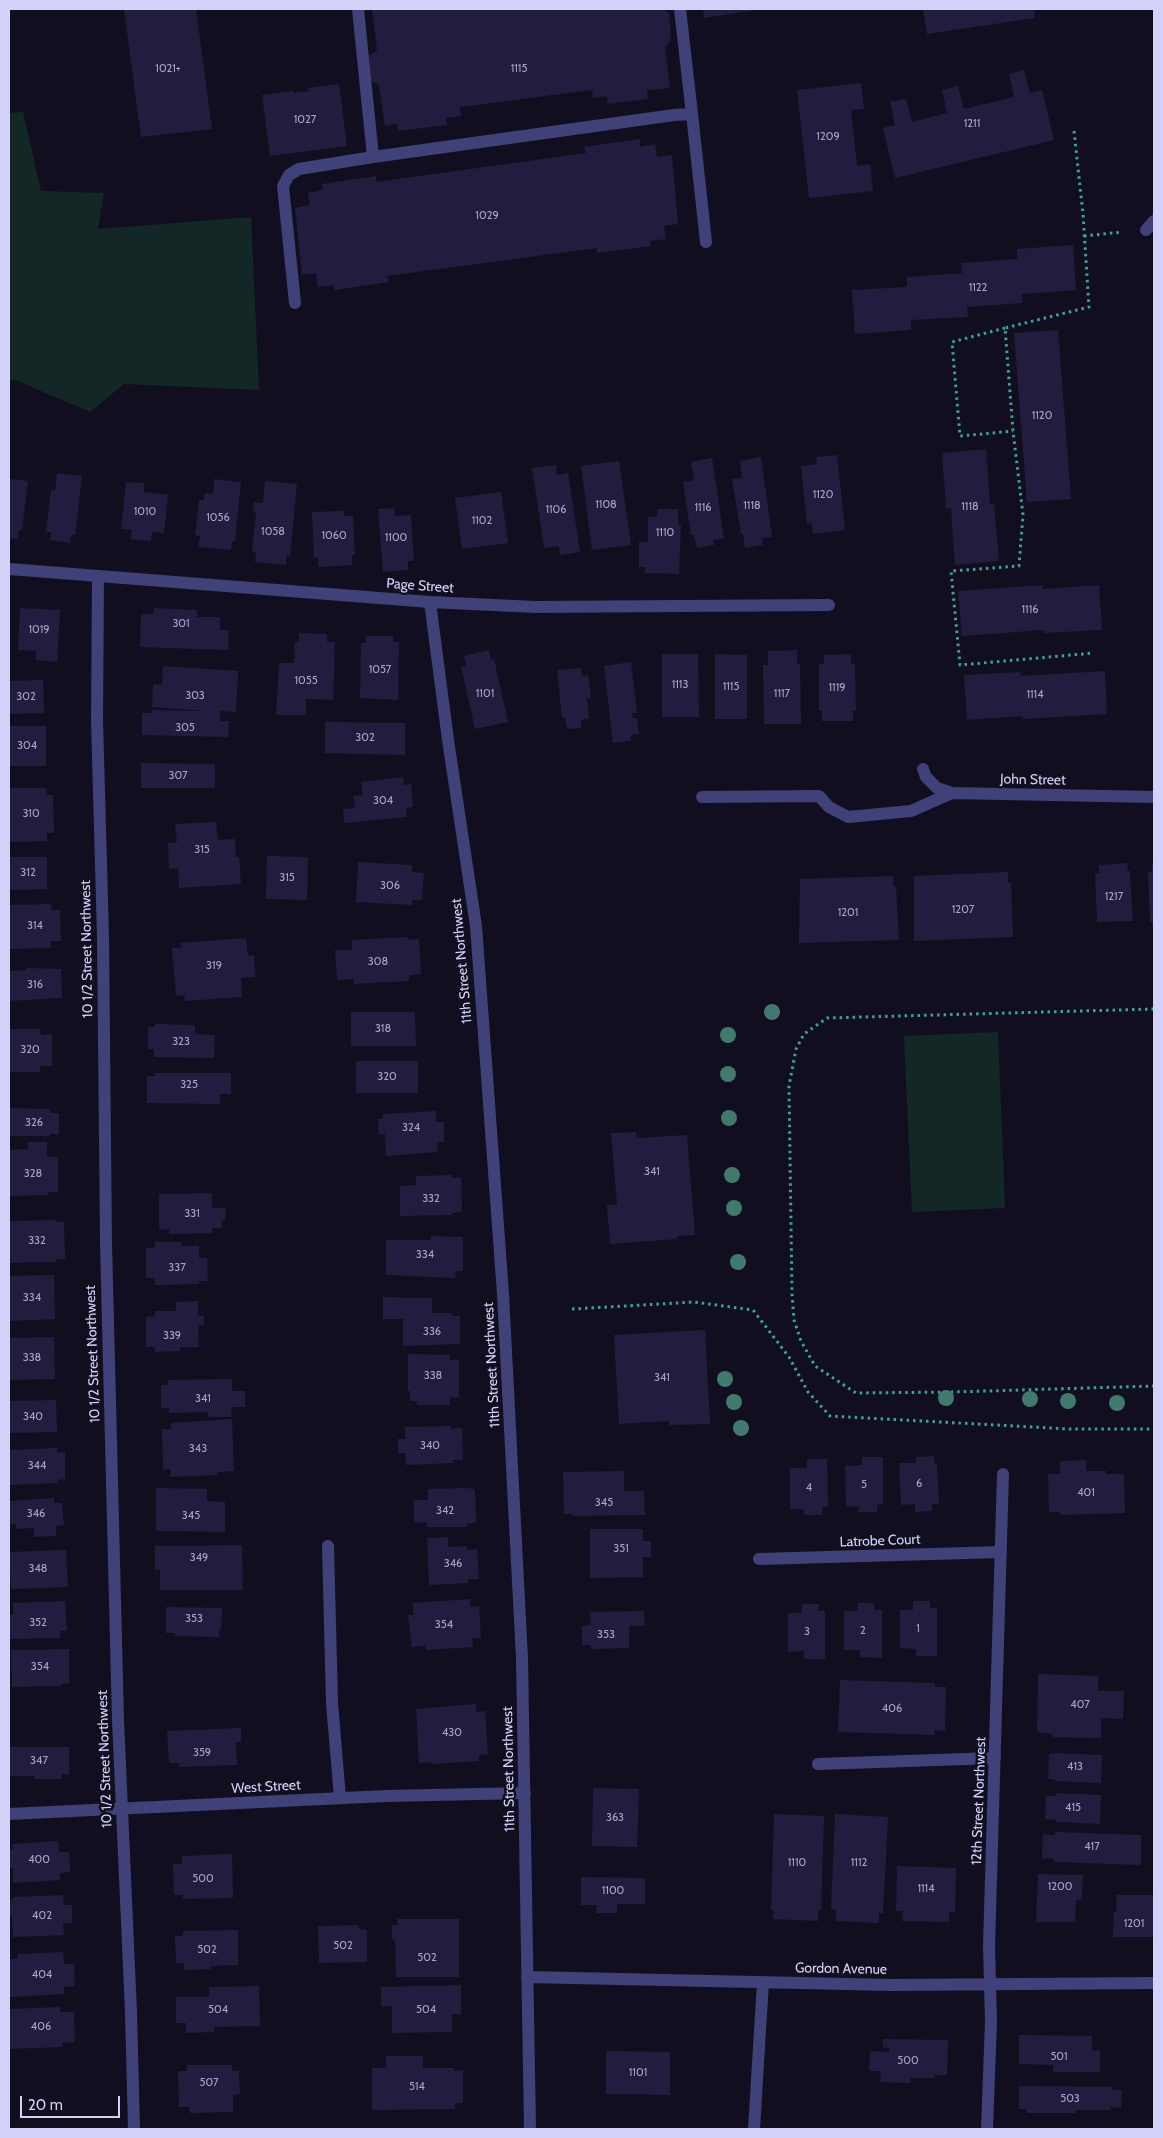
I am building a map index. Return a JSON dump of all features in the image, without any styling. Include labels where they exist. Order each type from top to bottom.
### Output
[{"type":"street","points":[[358,9],[373,158]]},
{"type":"street","points":[[680,9],[706,242]]},
{"type":"street","points":[[295,303],[283,186],[289,176],[299,169],[692,114]]},
{"type":"street","name":"Page Street","points":[[9,569],[430,602],[535,607],[829,605]]},
{"type":"street","name":"10 1/2 Street Northwest","points":[[98,577],[97,720],[103,937],[106,1243],[118,1720],[132,2012],[134,2129]]},
{"type":"street","name":"11th Street Northwest","points":[[430,602],[448,740],[476,926],[505,1316],[522,1658],[530,2129]]},
{"type":"street","name":"John Street","points":[[923,769],[926,777],[937,788],[952,793],[1154,797]]},
{"type":"street","points":[[702,797],[819,796],[829,807],[848,816],[911,811],[952,793]]},
{"type":"street","name":"12th Street Northwest","points":[[987,2129],[991,2031],[990,1983],[995,1758],[1004,1474]]},
{"type":"street","points":[[328,1546],[332,1703],[340,1798]]},
{"type":"street","name":"Latrobe Court","points":[[759,1559],[1001,1552]]},
{"type":"street","points":[[818,1764],[995,1758]]},
{"type":"street","name":"West Street","points":[[9,1814],[340,1798],[525,1792]]},
{"type":"street","name":"Gordon Avenue","points":[[527,1977],[892,1985],[1154,1983]]},
{"type":"street","points":[[754,2129],[764,1982]]},
{"type":"path","points":[[1013,431],[960,436],[952,342],[1088,307],[1084,236],[1074,131]]},
{"type":"path","points":[[1084,236],[1150,226]]},
{"type":"path","points":[[1005,328],[1013,431],[1023,515],[1019,566],[952,571],[960,665],[1094,654]]},
{"type":"path","points":[[1154,1009],[826,1018],[804,1034],[796,1049],[789,1086],[794,1320],[801,1341],[815,1366],[856,1393],[1154,1386]]},
{"type":"path","points":[[572,1309],[694,1302],[753,1310],[789,1357],[808,1392],[830,1416],[1069,1429],[1154,1429]]},
{"type":"green space","points":[[23,112],[41,191],[104,193],[98,229],[251,217],[259,390],[124,384],[90,412],[13,379],[9,383],[9,113]]},
{"type":"green space","points":[[998,1032],[1005,1208],[912,1212],[904,1036]]},
{"type":"building","points":[[124,9],[196,9],[212,129],[141,137]]},
{"type":"building","points":[[372,9],[663,9],[669,14],[671,39],[665,48],[670,88],[647,90],[648,99],[608,104],[607,96],[593,98],[592,90],[460,107],[461,116],[446,118],[447,125],[398,131],[397,124],[385,126],[379,85],[371,81],[369,56],[377,50]]},
{"type":"building","points":[[703,9],[756,9],[756,10],[704,18]]},
{"type":"building","points":[[923,9],[1034,9],[1035,18],[927,34]]},
{"type":"building","points":[[1024,70],[1030,93],[1042,90],[1054,140],[895,178],[883,128],[895,125],[890,102],[906,99],[912,122],[947,113],[942,90],[958,86],[964,109],[1014,97],[1009,74]]},
{"type":"building","points":[[861,83],[864,109],[851,110],[857,166],[870,164],[873,191],[809,198],[797,90]]},
{"type":"building","points":[[339,84],[347,146],[270,156],[262,95],[309,91],[308,88]]},
{"type":"building","points":[[640,139],[640,147],[655,144],[657,157],[672,155],[678,224],[664,226],[666,239],[650,241],[651,246],[597,253],[597,248],[387,276],[389,282],[335,290],[333,285],[318,287],[316,273],[302,275],[295,208],[310,205],[308,193],[323,190],[322,184],[376,176],[376,182],[586,153],[584,147]]},
{"type":"building","points":[[1073,245],[1076,290],[1022,294],[1022,303],[967,307],[968,317],[911,320],[911,330],[855,334],[852,290],[907,287],[907,277],[962,273],[961,263],[1017,259],[1017,249]]},
{"type":"building","points":[[1058,330],[1071,499],[1027,502],[1014,333]]},
{"type":"building","points":[[986,449],[990,505],[994,504],[999,561],[955,565],[951,508],[946,509],[942,453]]},
{"type":"building","points":[[837,455],[845,530],[813,534],[812,523],[807,524],[801,466],[817,464],[816,457]]},
{"type":"building","points":[[761,457],[772,537],[762,538],[763,545],[745,548],[732,479],[742,478],[740,461]]},
{"type":"building","points":[[712,458],[724,539],[713,540],[714,545],[697,548],[694,535],[691,535],[683,482],[694,480],[691,462]]},
{"type":"building","points":[[619,461],[631,545],[592,550],[581,466]]},
{"type":"building","points":[[556,465],[557,475],[568,473],[580,552],[560,555],[559,546],[544,548],[532,468]]},
{"type":"building","points":[[57,473],[82,476],[75,535],[71,535],[70,543],[50,540],[51,532],[46,532],[51,490],[55,491]]},
{"type":"building","points":[[9,479],[28,481],[22,530],[19,530],[18,539],[9,538]]},
{"type":"building","points":[[214,479],[241,482],[235,541],[232,541],[231,550],[198,547],[200,536],[195,535],[199,500],[204,500],[205,493],[213,494]]},
{"type":"building","points":[[265,481],[297,484],[290,556],[286,555],[286,565],[255,562],[256,552],[252,551],[256,512],[253,512],[254,502],[263,503]]},
{"type":"building","points":[[126,482],[144,483],[144,492],[168,495],[164,533],[152,532],[151,541],[131,539],[132,530],[121,529]]},
{"type":"building","points":[[501,492],[508,543],[462,549],[455,498]]},
{"type":"building","points":[[394,508],[395,516],[411,515],[414,561],[408,561],[408,570],[383,572],[378,509]]},
{"type":"building","points":[[657,509],[678,509],[678,525],[681,525],[679,574],[645,573],[645,567],[639,567],[639,542],[648,542],[648,517],[657,517]]},
{"type":"building","points":[[344,511],[344,516],[353,516],[355,555],[352,555],[352,565],[318,567],[318,557],[314,558],[312,512]]},
{"type":"building","points":[[1042,585],[1043,589],[1099,585],[1102,630],[1044,633],[1044,630],[962,636],[958,591]]},
{"type":"building","points":[[20,608],[60,610],[57,662],[36,660],[36,651],[18,650]]},
{"type":"building","points":[[154,608],[197,610],[197,617],[220,617],[220,630],[229,630],[228,650],[140,647],[141,614],[153,614]]},
{"type":"building","points":[[299,633],[327,634],[327,642],[335,642],[333,700],[306,699],[306,715],[276,715],[279,663],[294,663],[295,642],[299,642]]},
{"type":"building","points":[[366,636],[393,636],[393,642],[399,642],[398,700],[360,698],[361,643],[366,643]]},
{"type":"building","points":[[489,650],[491,660],[494,659],[508,722],[475,729],[461,666],[466,666],[464,656]]},
{"type":"building","points":[[797,650],[797,664],[800,664],[801,724],[764,724],[763,665],[768,665],[768,651]]},
{"type":"building","points":[[662,654],[698,654],[699,717],[662,717]]},
{"type":"building","points":[[715,654],[747,655],[747,719],[715,719]]},
{"type":"building","points":[[851,654],[851,664],[855,664],[856,711],[853,711],[853,721],[822,721],[822,711],[819,711],[819,664],[824,664],[824,655]]},
{"type":"building","points":[[631,662],[637,713],[632,713],[633,718],[637,718],[639,734],[631,735],[631,741],[613,743],[604,666]]},
{"type":"building","points":[[163,666],[238,671],[236,712],[220,711],[220,721],[229,721],[228,737],[142,735],[142,713],[152,713],[152,710],[208,711],[152,707],[153,684],[162,685]]},
{"type":"building","points":[[581,668],[582,676],[588,675],[591,698],[587,698],[589,718],[581,720],[581,728],[567,729],[565,718],[562,718],[557,670]]},
{"type":"building","points":[[1105,671],[1107,714],[1022,719],[1023,716],[967,720],[964,675],[1020,672],[1021,676]]},
{"type":"building","points":[[43,680],[44,713],[9,714],[9,681]]},
{"type":"building","points":[[325,722],[405,723],[405,755],[325,753]]},
{"type":"building","points":[[9,726],[46,726],[46,766],[9,766]]},
{"type":"building","points":[[141,763],[215,764],[215,788],[141,788]]},
{"type":"building","points":[[403,777],[404,785],[411,784],[413,807],[406,808],[407,817],[344,823],[343,809],[355,808],[353,796],[363,795],[361,782]]},
{"type":"building","points":[[9,788],[46,788],[47,795],[53,795],[54,833],[47,833],[47,841],[9,842]]},
{"type":"building","points":[[216,822],[218,840],[235,839],[236,857],[239,857],[241,884],[179,888],[178,868],[169,869],[168,843],[177,842],[175,824]]},
{"type":"building","points":[[267,856],[308,857],[307,900],[266,899]]},
{"type":"building","points":[[9,857],[47,857],[47,889],[9,890]]},
{"type":"building","points":[[358,862],[412,865],[412,872],[424,873],[422,900],[412,900],[412,905],[356,902]]},
{"type":"building","points":[[1127,863],[1128,871],[1130,871],[1133,921],[1097,922],[1095,873],[1099,873],[1099,865]]},
{"type":"building","points":[[1152,863],[1154,863],[1154,922],[1150,922],[1148,872],[1152,872]]},
{"type":"building","points":[[1008,872],[1008,883],[1011,883],[1013,937],[914,941],[914,876]]},
{"type":"building","points":[[893,876],[893,886],[896,886],[899,940],[799,943],[800,879]]},
{"type":"building","points":[[51,904],[51,910],[60,910],[61,941],[51,941],[51,948],[9,949],[9,905]]},
{"type":"building","points":[[407,937],[408,940],[419,939],[421,974],[409,975],[409,981],[354,984],[354,979],[337,980],[335,950],[352,950],[352,940]]},
{"type":"building","points":[[246,938],[248,956],[254,955],[255,977],[241,978],[242,997],[185,1001],[184,995],[176,996],[172,948],[181,948],[180,943]]},
{"type":"building","points":[[27,968],[61,969],[62,998],[9,1001],[9,971],[27,970]]},
{"type":"building","points":[[351,1012],[415,1012],[416,1046],[351,1046]]},
{"type":"building","points":[[155,1024],[195,1025],[195,1034],[215,1035],[214,1058],[154,1057],[154,1049],[148,1049],[148,1027],[155,1027]]},
{"type":"building","points":[[9,1029],[40,1029],[41,1035],[52,1034],[52,1066],[40,1066],[40,1072],[9,1072]]},
{"type":"building","points":[[356,1061],[418,1061],[418,1093],[356,1093]]},
{"type":"building","points":[[155,1073],[231,1073],[231,1094],[220,1094],[220,1104],[147,1103],[147,1076],[155,1076]]},
{"type":"building","points":[[9,1108],[50,1109],[50,1113],[59,1113],[59,1134],[50,1134],[50,1136],[9,1136]]},
{"type":"building","points":[[436,1111],[436,1122],[444,1122],[444,1142],[437,1142],[438,1152],[386,1156],[385,1134],[379,1134],[378,1119],[383,1119],[383,1114]]},
{"type":"building","points":[[636,1132],[637,1138],[687,1135],[695,1235],[677,1236],[677,1239],[610,1244],[607,1205],[617,1205],[611,1133]]},
{"type":"building","points":[[28,1142],[47,1142],[47,1157],[58,1157],[58,1192],[48,1192],[48,1195],[9,1196],[9,1150],[28,1149]]},
{"type":"building","points":[[452,1175],[452,1178],[461,1178],[462,1212],[452,1213],[452,1215],[400,1216],[400,1186],[416,1185],[416,1176]]},
{"type":"building","points":[[212,1193],[212,1208],[226,1208],[225,1220],[222,1220],[222,1228],[212,1228],[212,1233],[169,1234],[169,1229],[159,1230],[159,1194]]},
{"type":"building","points":[[57,1220],[57,1222],[64,1222],[65,1259],[56,1259],[56,1262],[9,1263],[9,1221]]},
{"type":"building","points":[[431,1236],[463,1237],[463,1271],[455,1271],[456,1278],[386,1275],[386,1240],[430,1240]]},
{"type":"building","points":[[155,1242],[181,1242],[181,1246],[199,1246],[199,1258],[207,1258],[208,1281],[199,1281],[199,1284],[155,1285],[155,1278],[146,1278],[146,1248],[155,1248]]},
{"type":"building","points":[[54,1275],[55,1319],[9,1321],[9,1276]]},
{"type":"building","points":[[383,1297],[432,1298],[432,1313],[452,1313],[452,1316],[460,1316],[460,1344],[403,1346],[403,1319],[383,1319]]},
{"type":"building","points":[[198,1301],[198,1316],[204,1316],[204,1325],[198,1325],[199,1347],[180,1347],[180,1351],[155,1352],[155,1347],[146,1347],[146,1317],[155,1316],[155,1311],[176,1311],[176,1302]]},
{"type":"building","points":[[705,1330],[710,1424],[669,1425],[669,1421],[619,1424],[614,1335]]},
{"type":"building","points":[[54,1337],[55,1379],[9,1380],[9,1338]]},
{"type":"building","points":[[408,1354],[450,1355],[449,1360],[459,1360],[459,1398],[450,1397],[450,1405],[417,1405],[416,1401],[410,1401],[410,1391],[408,1391]]},
{"type":"building","points":[[232,1379],[232,1391],[245,1391],[245,1407],[231,1407],[232,1417],[209,1417],[208,1412],[169,1413],[169,1408],[161,1408],[161,1385],[168,1385],[168,1380]]},
{"type":"building","points":[[56,1400],[57,1432],[9,1433],[9,1401]]},
{"type":"building","points":[[232,1419],[234,1471],[217,1472],[217,1475],[170,1477],[171,1469],[163,1470],[162,1429],[171,1429],[171,1423]]},
{"type":"building","points":[[451,1426],[451,1429],[462,1428],[463,1460],[453,1460],[453,1463],[406,1465],[405,1453],[398,1453],[398,1439],[405,1439],[405,1427]]},
{"type":"building","points":[[57,1448],[57,1453],[65,1452],[65,1479],[58,1480],[58,1483],[9,1485],[9,1450]]},
{"type":"building","points":[[934,1456],[935,1465],[937,1464],[939,1504],[932,1504],[932,1511],[915,1512],[915,1504],[901,1505],[899,1463],[916,1463],[916,1457]]},
{"type":"building","points":[[862,1457],[883,1457],[883,1504],[877,1505],[877,1512],[859,1512],[859,1506],[846,1507],[845,1466],[862,1465]]},
{"type":"building","points":[[807,1459],[827,1459],[828,1507],[822,1507],[822,1515],[804,1515],[804,1509],[790,1509],[790,1468],[807,1468]]},
{"type":"building","points":[[1086,1460],[1086,1471],[1106,1471],[1106,1474],[1124,1474],[1125,1513],[1060,1515],[1060,1512],[1049,1512],[1048,1474],[1060,1474],[1060,1461]]},
{"type":"building","points":[[624,1471],[624,1491],[644,1491],[645,1515],[573,1516],[573,1514],[564,1514],[563,1472]]},
{"type":"building","points":[[156,1488],[207,1489],[207,1501],[225,1502],[225,1532],[156,1531]]},
{"type":"building","points":[[428,1489],[475,1489],[476,1523],[467,1524],[467,1527],[427,1527],[426,1522],[414,1523],[414,1500],[428,1500]]},
{"type":"building","points":[[54,1498],[54,1503],[62,1503],[64,1525],[56,1526],[56,1536],[34,1537],[34,1528],[16,1529],[16,1524],[9,1525],[9,1501]]},
{"type":"building","points":[[590,1529],[643,1529],[643,1541],[651,1541],[651,1557],[643,1557],[643,1577],[590,1578]]},
{"type":"building","points":[[448,1537],[448,1547],[467,1546],[467,1550],[477,1549],[479,1579],[468,1579],[468,1583],[429,1585],[427,1538]]},
{"type":"building","points":[[242,1545],[243,1590],[160,1590],[160,1570],[155,1570],[155,1546]]},
{"type":"building","points":[[66,1550],[68,1587],[11,1589],[9,1552]]},
{"type":"building","points":[[470,1599],[470,1607],[479,1606],[481,1638],[472,1639],[473,1647],[426,1650],[425,1646],[412,1647],[408,1615],[413,1615],[413,1603]]},
{"type":"building","points":[[65,1601],[67,1631],[60,1631],[60,1638],[9,1639],[9,1615],[13,1615],[13,1603]]},
{"type":"building","points":[[913,1601],[930,1601],[930,1608],[937,1608],[937,1656],[916,1656],[916,1649],[900,1648],[900,1610],[913,1610]]},
{"type":"building","points":[[858,1603],[874,1603],[875,1610],[882,1610],[882,1658],[860,1657],[860,1650],[844,1650],[844,1611],[858,1611]]},
{"type":"building","points":[[802,1604],[819,1604],[818,1611],[825,1611],[825,1659],[804,1659],[804,1651],[788,1652],[788,1613],[802,1613]]},
{"type":"building","points":[[166,1607],[222,1608],[219,1637],[175,1636],[175,1633],[166,1633]]},
{"type":"building","points":[[644,1611],[645,1626],[629,1626],[629,1648],[591,1649],[591,1645],[582,1645],[582,1626],[591,1625],[590,1612]]},
{"type":"building","points":[[69,1649],[69,1683],[61,1684],[61,1686],[12,1687],[11,1650]]},
{"type":"building","points":[[1038,1674],[1098,1676],[1098,1691],[1124,1691],[1123,1719],[1101,1718],[1101,1738],[1053,1737],[1053,1734],[1037,1732]]},
{"type":"building","points":[[840,1680],[935,1683],[935,1687],[946,1687],[945,1731],[935,1730],[934,1735],[838,1732]]},
{"type":"building","points":[[476,1704],[476,1712],[485,1711],[488,1754],[479,1755],[479,1761],[419,1763],[416,1709]]},
{"type":"building","points":[[241,1728],[241,1742],[236,1742],[237,1765],[179,1767],[179,1763],[169,1763],[167,1731]]},
{"type":"building","points":[[9,1747],[69,1747],[69,1774],[61,1774],[62,1779],[35,1779],[35,1776],[9,1776]]},
{"type":"building","points":[[1049,1754],[1102,1755],[1101,1783],[1048,1779]]},
{"type":"building","points":[[593,1788],[639,1789],[637,1847],[592,1846]]},
{"type":"building","points":[[1057,1793],[1101,1795],[1100,1824],[1056,1822],[1056,1820],[1045,1819],[1046,1796],[1056,1796]]},
{"type":"building","points":[[774,1814],[824,1816],[821,1910],[818,1910],[818,1921],[773,1919],[774,1910],[771,1910]]},
{"type":"building","points":[[835,1814],[888,1817],[883,1913],[879,1913],[879,1923],[836,1921],[836,1910],[831,1909]]},
{"type":"building","points":[[1055,1832],[1141,1835],[1141,1865],[1054,1862],[1054,1859],[1042,1858],[1043,1834],[1055,1835]]},
{"type":"building","points":[[58,1841],[59,1852],[69,1852],[70,1872],[60,1873],[60,1880],[13,1883],[13,1868],[9,1868],[9,1849],[13,1849],[12,1844]]},
{"type":"building","points":[[232,1854],[233,1898],[183,1899],[183,1895],[174,1895],[173,1864],[182,1864],[182,1856]]},
{"type":"building","points":[[897,1866],[956,1868],[955,1912],[949,1912],[949,1922],[902,1921],[903,1911],[896,1911]]},
{"type":"building","points":[[1038,1874],[1083,1875],[1082,1899],[1076,1900],[1075,1922],[1036,1922]]},
{"type":"building","points":[[581,1877],[645,1878],[645,1904],[617,1904],[617,1913],[596,1913],[597,1905],[581,1905]]},
{"type":"building","points":[[63,1895],[64,1905],[72,1905],[72,1923],[63,1923],[64,1935],[13,1937],[12,1916],[9,1916],[9,1900],[13,1900],[13,1897]]},
{"type":"building","points":[[1117,1895],[1154,1895],[1154,1937],[1113,1937]]},
{"type":"building","points":[[397,1919],[459,1919],[459,1977],[396,1977],[395,1939],[392,1940],[392,1925],[398,1925]]},
{"type":"building","points":[[358,1925],[359,1929],[367,1930],[367,1962],[319,1963],[318,1926]]},
{"type":"building","points":[[238,1930],[238,1965],[184,1970],[184,1963],[176,1963],[175,1936],[183,1936],[183,1931]]},
{"type":"building","points":[[63,1952],[64,1964],[74,1964],[75,1986],[64,1987],[64,1994],[9,1997],[9,1959],[18,1959],[17,1954]]},
{"type":"building","points":[[461,1985],[461,2014],[452,2014],[452,2032],[392,2033],[392,2006],[381,2006],[381,1987]]},
{"type":"building","points":[[259,1986],[260,2026],[214,2027],[214,2032],[186,2033],[186,2023],[176,2023],[176,1997],[209,1997],[209,1987]]},
{"type":"building","points":[[60,2007],[60,2012],[74,2012],[75,2042],[62,2043],[63,2047],[9,2049],[9,2009]]},
{"type":"building","points":[[1019,2035],[1092,2036],[1092,2051],[1100,2050],[1100,2072],[1053,2072],[1053,2065],[1019,2064]]},
{"type":"building","points":[[883,2039],[948,2040],[947,2075],[935,2075],[935,2078],[910,2078],[911,2083],[880,2082],[881,2071],[869,2071],[870,2051],[889,2052],[889,2047],[883,2048]]},
{"type":"building","points":[[606,2051],[670,2052],[670,2095],[606,2094]]},
{"type":"building","points":[[386,2056],[423,2056],[423,2068],[454,2068],[454,2071],[463,2070],[463,2103],[455,2103],[455,2109],[372,2110],[372,2068],[386,2068]]},
{"type":"building","points":[[187,2065],[232,2065],[232,2071],[239,2071],[240,2094],[233,2095],[233,2112],[190,2113],[189,2107],[179,2107],[178,2071],[187,2071]]},
{"type":"building","points":[[1019,2086],[1112,2087],[1112,2090],[1122,2090],[1121,2108],[1111,2107],[1111,2110],[1076,2110],[1076,2113],[1026,2113],[1027,2109],[1019,2109]]}]
